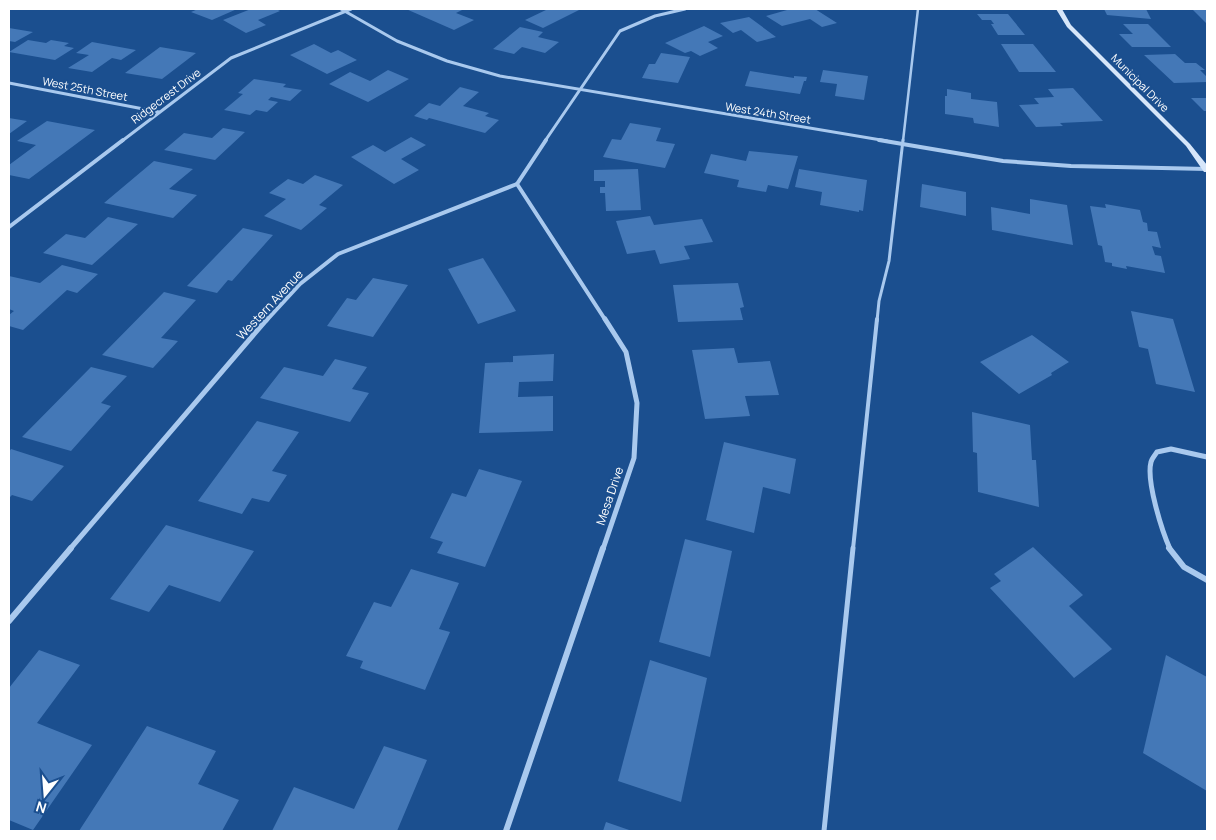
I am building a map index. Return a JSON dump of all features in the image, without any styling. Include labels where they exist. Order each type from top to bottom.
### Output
[{"type":"street","name":"Ridgecrest Drive","points":[[9,227],[231,58],[343,10],[351,9]]},
{"type":"street","points":[[517,184],[620,32],[655,16],[685,9]]},
{"type":"street","name":"Municipal Drive","points":[[1059,9],[1070,26],[1188,145],[1207,169]]},
{"type":"street","name":"West 24th Street","points":[[343,10],[396,41],[447,61],[500,76],[1038,165],[1207,169]]},
{"type":"street","name":"West 25th Street","points":[[9,83],[158,112]]},
{"type":"street","name":"Western Avenue","points":[[9,621],[270,316],[300,284],[338,254],[517,184]]},
{"type":"street","name":"Mesa Drive","points":[[506,831],[634,458],[637,403],[626,352],[517,184]]},
{"type":"street","points":[[1207,457],[1171,449],[1157,452],[1151,460],[1150,472],[1164,536],[1172,554],[1186,569],[1207,580]]},
{"type":"lane","points":[[824,831],[880,301],[889,261],[904,144],[918,9]]},
{"type":"building","points":[[198,9],[237,9],[212,20],[191,12]]},
{"type":"building","points":[[251,9],[276,9],[280,11],[258,20],[266,25],[246,33],[223,20]]},
{"type":"building","points":[[406,9],[464,9],[456,13],[474,20],[454,30]]},
{"type":"building","points":[[548,9],[581,9],[543,28],[525,20]]},
{"type":"building","points":[[785,9],[815,9],[837,23],[822,27],[810,19],[782,26],[766,16],[787,10]]},
{"type":"building","points":[[1104,9],[1146,9],[1151,19],[1107,15]]},
{"type":"building","points":[[1192,9],[1207,9],[1207,24]]},
{"type":"building","points":[[977,14],[1008,14],[1025,35],[998,35],[991,24],[994,24],[991,20],[982,20]]},
{"type":"building","points":[[749,17],[776,37],[757,42],[741,30],[733,33],[720,23]]},
{"type":"building","points":[[1123,24],[1148,24],[1171,47],[1132,47],[1119,34],[1133,34]]},
{"type":"building","points":[[704,26],[723,36],[708,42],[718,48],[700,56],[691,51],[685,53],[665,43]]},
{"type":"building","points":[[520,27],[543,32],[538,37],[559,42],[545,53],[522,47],[514,54],[493,49]]},
{"type":"building","points":[[9,28],[33,32],[15,42],[9,41]]},
{"type":"building","points":[[28,40],[46,43],[51,40],[69,43],[64,46],[74,48],[55,60],[9,52]]},
{"type":"building","points":[[92,42],[136,50],[121,60],[112,58],[92,72],[68,68],[89,55],[76,53]]},
{"type":"building","points":[[314,44],[331,53],[338,50],[357,60],[327,74],[290,55]]},
{"type":"building","points":[[1001,44],[1033,44],[1056,72],[1019,72]]},
{"type":"building","points":[[160,47],[196,53],[162,79],[125,73]]},
{"type":"building","points":[[661,53],[690,57],[678,83],[642,78],[649,64],[655,64]]},
{"type":"building","points":[[1175,54],[1185,63],[1196,63],[1205,70],[1200,70],[1207,77],[1207,82],[1174,83],[1144,55]]},
{"type":"building","points":[[388,70],[409,79],[368,102],[329,84],[350,72],[370,81]]},
{"type":"building","points":[[823,70],[868,76],[864,100],[835,96],[837,84],[820,82]]},
{"type":"building","points":[[750,71],[794,78],[794,76],[807,77],[800,94],[745,86]]},
{"type":"building","points":[[254,79],[286,84],[283,87],[302,90],[290,101],[271,97],[268,100],[278,102],[267,112],[256,110],[250,115],[224,110],[243,94],[238,93]]},
{"type":"building","points":[[460,87],[479,92],[463,106],[489,113],[485,116],[499,120],[485,133],[429,118],[427,120],[414,116],[429,103],[440,106]]},
{"type":"building","points":[[1073,88],[1103,121],[1060,123],[1063,126],[1036,127],[1019,105],[1039,104],[1034,98],[1054,97],[1048,89]]},
{"type":"building","points":[[947,89],[971,93],[971,99],[997,102],[999,127],[974,123],[973,118],[945,114]]},
{"type":"building","points":[[1191,98],[1207,98],[1207,111],[1204,111]]},
{"type":"building","points":[[9,118],[27,121],[9,134]]},
{"type":"building","points":[[47,121],[95,130],[29,179],[9,175],[9,165],[36,145],[17,141]]},
{"type":"building","points":[[630,123],[661,128],[656,141],[675,144],[665,168],[603,157],[612,139],[621,140]]},
{"type":"building","points":[[223,128],[245,132],[215,160],[164,150],[184,133],[212,138]]},
{"type":"building","points":[[411,137],[426,145],[401,159],[419,170],[394,184],[351,157],[373,145],[385,152]]},
{"type":"building","points":[[749,151],[798,156],[788,189],[768,185],[766,192],[737,187],[739,180],[704,173],[711,154],[746,161]]},
{"type":"building","points":[[154,161],[193,169],[169,189],[197,195],[173,218],[104,203]]},
{"type":"building","points":[[638,169],[641,210],[606,211],[605,193],[600,193],[600,187],[605,187],[605,181],[594,181],[594,170]]},
{"type":"building","points":[[799,169],[867,180],[863,211],[859,210],[859,212],[820,205],[822,192],[795,187]]},
{"type":"building","points":[[315,175],[343,185],[319,205],[327,208],[301,230],[264,216],[286,199],[269,193],[288,179],[303,184]]},
{"type":"building","points":[[922,184],[966,192],[966,216],[920,207]]},
{"type":"building","points":[[1030,199],[1067,205],[1073,245],[992,230],[991,207],[1030,214]]},
{"type":"building","points":[[1105,204],[1140,210],[1143,222],[1147,223],[1148,231],[1157,232],[1161,248],[1152,246],[1155,255],[1161,256],[1165,273],[1126,266],[1127,269],[1112,266],[1112,263],[1105,262],[1102,246],[1098,245],[1090,206],[1106,208]]},
{"type":"building","points":[[650,216],[654,225],[702,219],[713,242],[684,246],[690,259],[660,264],[655,250],[627,254],[616,221]]},
{"type":"building","points":[[108,217],[138,224],[92,265],[43,253],[66,234],[85,238]]},
{"type":"building","points":[[243,228],[273,235],[232,281],[228,280],[217,293],[187,286]]},
{"type":"building","points":[[483,258],[516,311],[478,324],[448,269]]},
{"type":"building","points":[[62,265],[98,274],[77,293],[67,290],[23,330],[9,326],[9,315],[14,311],[9,309],[9,276],[40,283]]},
{"type":"building","points":[[373,278],[408,285],[373,337],[327,326],[347,298],[356,300]]},
{"type":"building","points":[[738,283],[744,307],[740,308],[743,320],[678,322],[673,285]]},
{"type":"building","points":[[164,292],[196,300],[161,338],[178,341],[153,368],[102,355]]},
{"type":"building","points":[[1131,311],[1173,319],[1195,392],[1156,384],[1148,349],[1139,347]]},
{"type":"building","points":[[1032,335],[1069,362],[1051,373],[1052,375],[1019,394],[980,362]]},
{"type":"building","points":[[734,348],[738,363],[770,361],[779,395],[745,396],[750,416],[705,419],[692,350]]},
{"type":"building","points":[[554,354],[553,381],[519,382],[518,397],[553,396],[553,431],[479,433],[485,363],[513,362],[513,356]]},
{"type":"building","points":[[335,359],[367,367],[352,389],[369,393],[350,422],[260,398],[284,367],[323,376]]},
{"type":"building","points":[[91,367],[127,376],[101,403],[111,406],[71,451],[22,437]]},
{"type":"building","points":[[972,412],[1030,425],[1032,460],[1036,460],[1039,507],[978,492],[977,453],[973,452]]},
{"type":"building","points":[[257,421],[299,432],[272,471],[287,475],[269,502],[252,498],[242,514],[198,501]]},
{"type":"building","points":[[724,442],[796,459],[790,494],[763,487],[754,533],[706,520]]},
{"type":"building","points":[[11,449],[64,466],[32,501],[12,495],[9,498],[9,452]]},
{"type":"building","points":[[479,469],[522,481],[485,567],[437,553],[443,542],[430,538],[452,493],[466,497]]},
{"type":"building","points":[[166,525],[254,551],[220,602],[169,585],[149,612],[110,599]]},
{"type":"building","points":[[685,539],[732,551],[710,657],[659,642]]},
{"type":"building","points":[[1033,547],[1083,595],[1069,606],[1112,649],[1074,678],[990,588],[1001,581],[994,574]]},
{"type":"building","points":[[411,569],[459,583],[439,629],[450,632],[425,690],[360,668],[363,661],[346,656],[374,602],[391,607]]},
{"type":"building","points":[[39,650],[80,665],[37,723],[92,745],[33,830],[9,820],[9,688]]},
{"type":"building","points":[[1166,655],[1207,677],[1207,791],[1143,753]]},
{"type":"building","points":[[650,660],[707,678],[681,802],[618,781]]},
{"type":"building","points":[[147,726],[216,751],[198,784],[239,800],[222,831],[79,831]]},
{"type":"building","points":[[384,746],[427,760],[397,831],[272,831],[294,787],[354,809]]},
{"type":"building","points":[[606,822],[632,831],[603,831]]}]
